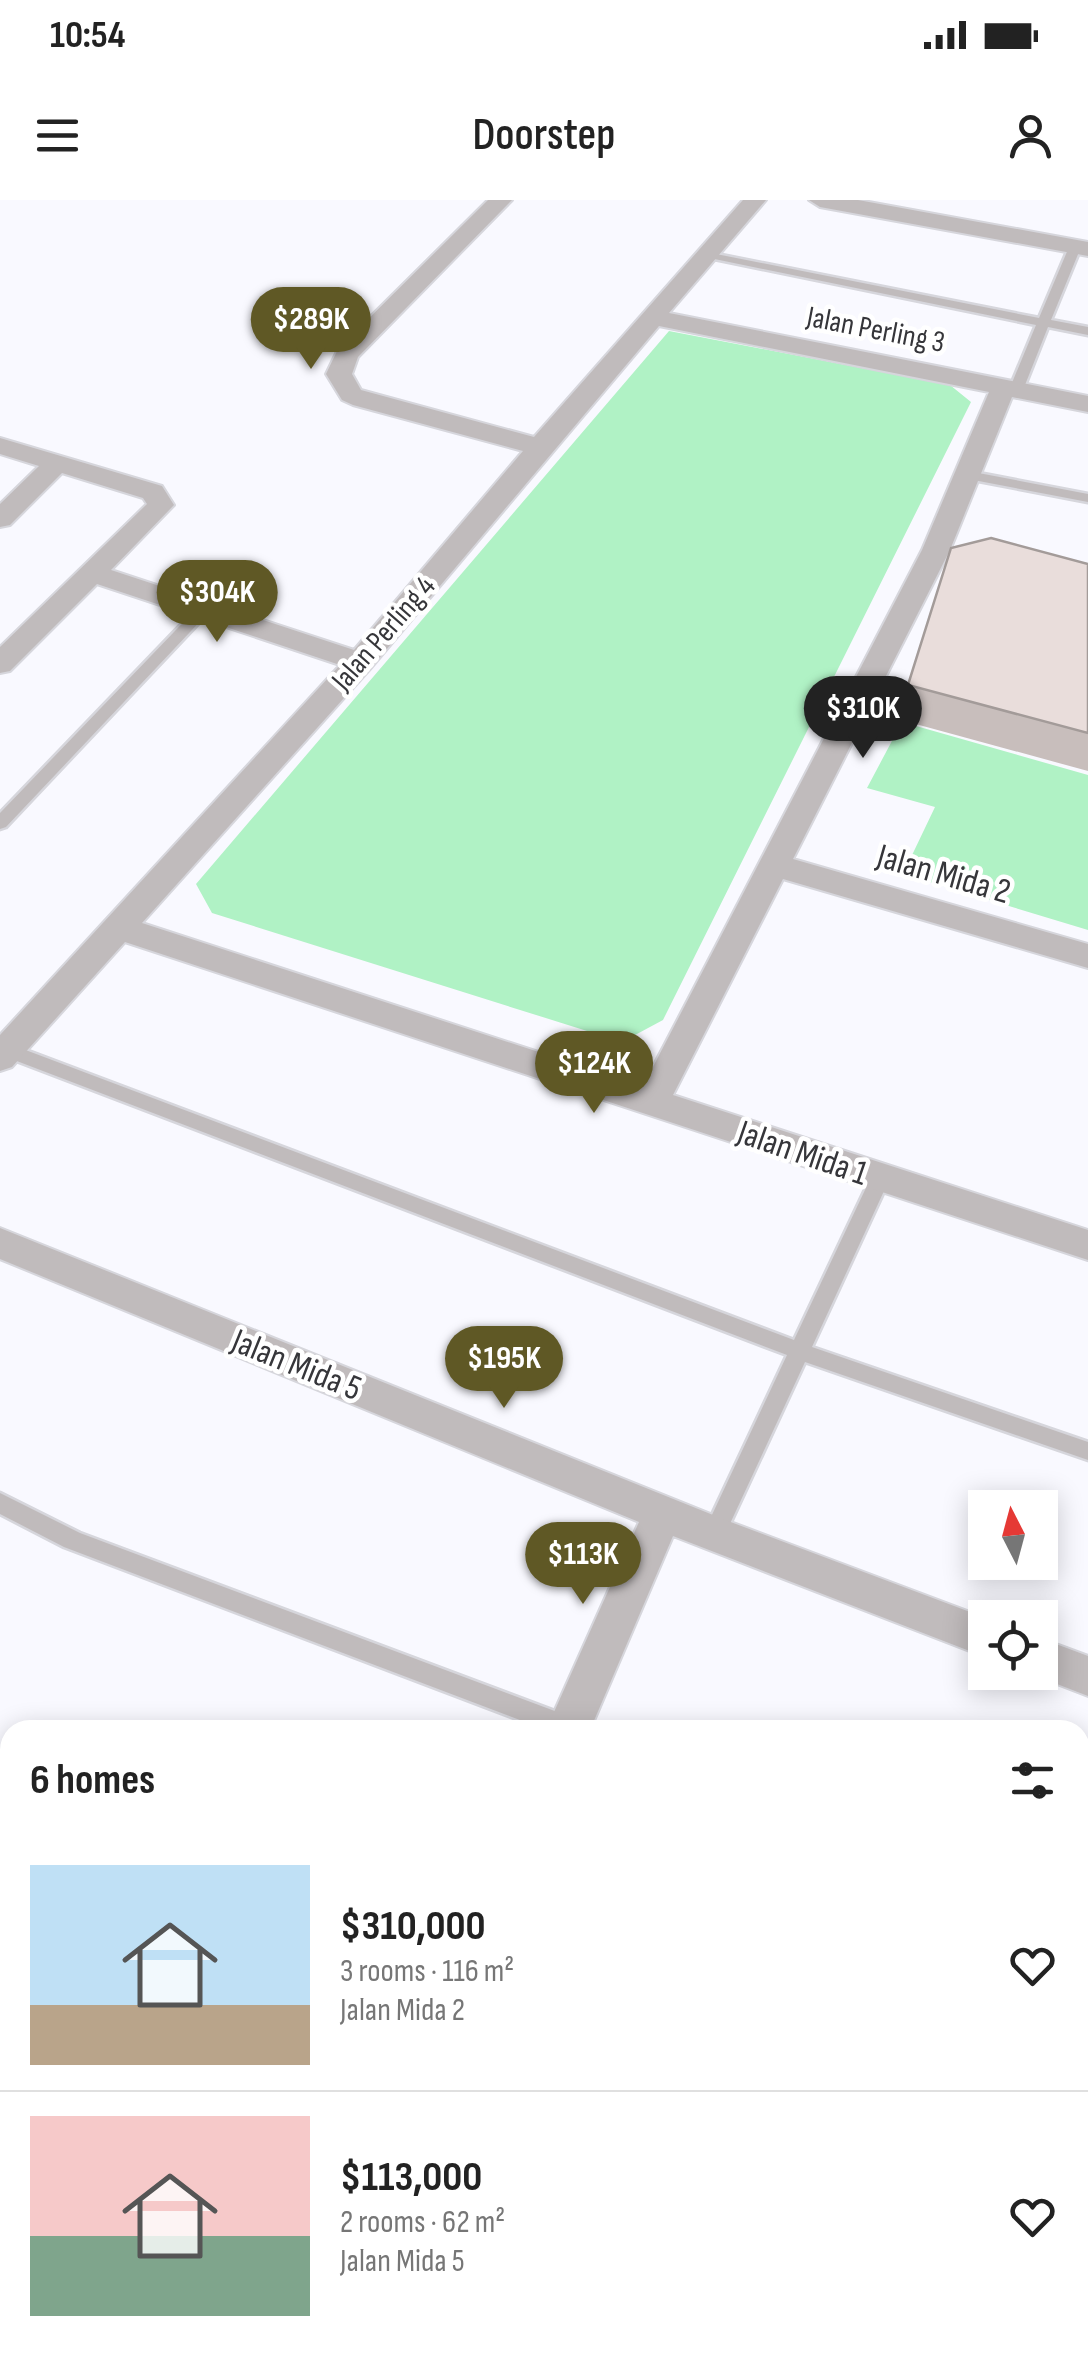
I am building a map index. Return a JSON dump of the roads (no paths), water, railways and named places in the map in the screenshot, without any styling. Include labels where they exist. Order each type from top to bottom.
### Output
[{"type":"street","points":[[501,200],[347,354],[338,374],[351,395],[362,400],[540,447]]},
{"type":"street","name":"Jalan Perling 4","points":[[4,1054],[360,662],[651,317],[755,200]]},
{"type":"street","points":[[820,200],[1081,248]]},
{"type":"street","name":"Jalan Perling 3","points":[[651,317],[1088,404]]},
{"type":"street","points":[[654,1102],[946,552],[968,474],[1009,389]]},
{"type":"street","points":[[0,446],[153,492],[161,506],[1,662]]},
{"type":"street","points":[[0,520],[58,463]]},
{"type":"street","points":[[94,573],[360,662]]},
{"type":"street","name":"Jalan Mida 2","points":[[777,866],[1088,956]]},
{"type":"street","name":"Jalan Mida 1","points":[[120,928],[1088,1246]]},
{"type":"street","name":"Jalan Mida 5","points":[[0,1243],[714,1534],[968,1631]]},
{"type":"street","points":[[575,1720],[663,1513]]},
{"type":"street","points":[[1058,1665],[1088,1676]]},
{"type":"lane","points":[[1009,389],[1081,248]]},
{"type":"lane","points":[[706,256],[1088,331]]},
{"type":"lane","points":[[968,474],[1088,498]]},
{"type":"lane","points":[[0,823],[203,610]]},
{"type":"lane","points":[[4,1054],[798,1352],[1088,1452]]},
{"type":"lane","points":[[714,1534],[880,1178]]},
{"type":"lane","points":[[0,1503],[72,1540],[547,1720]]}]
